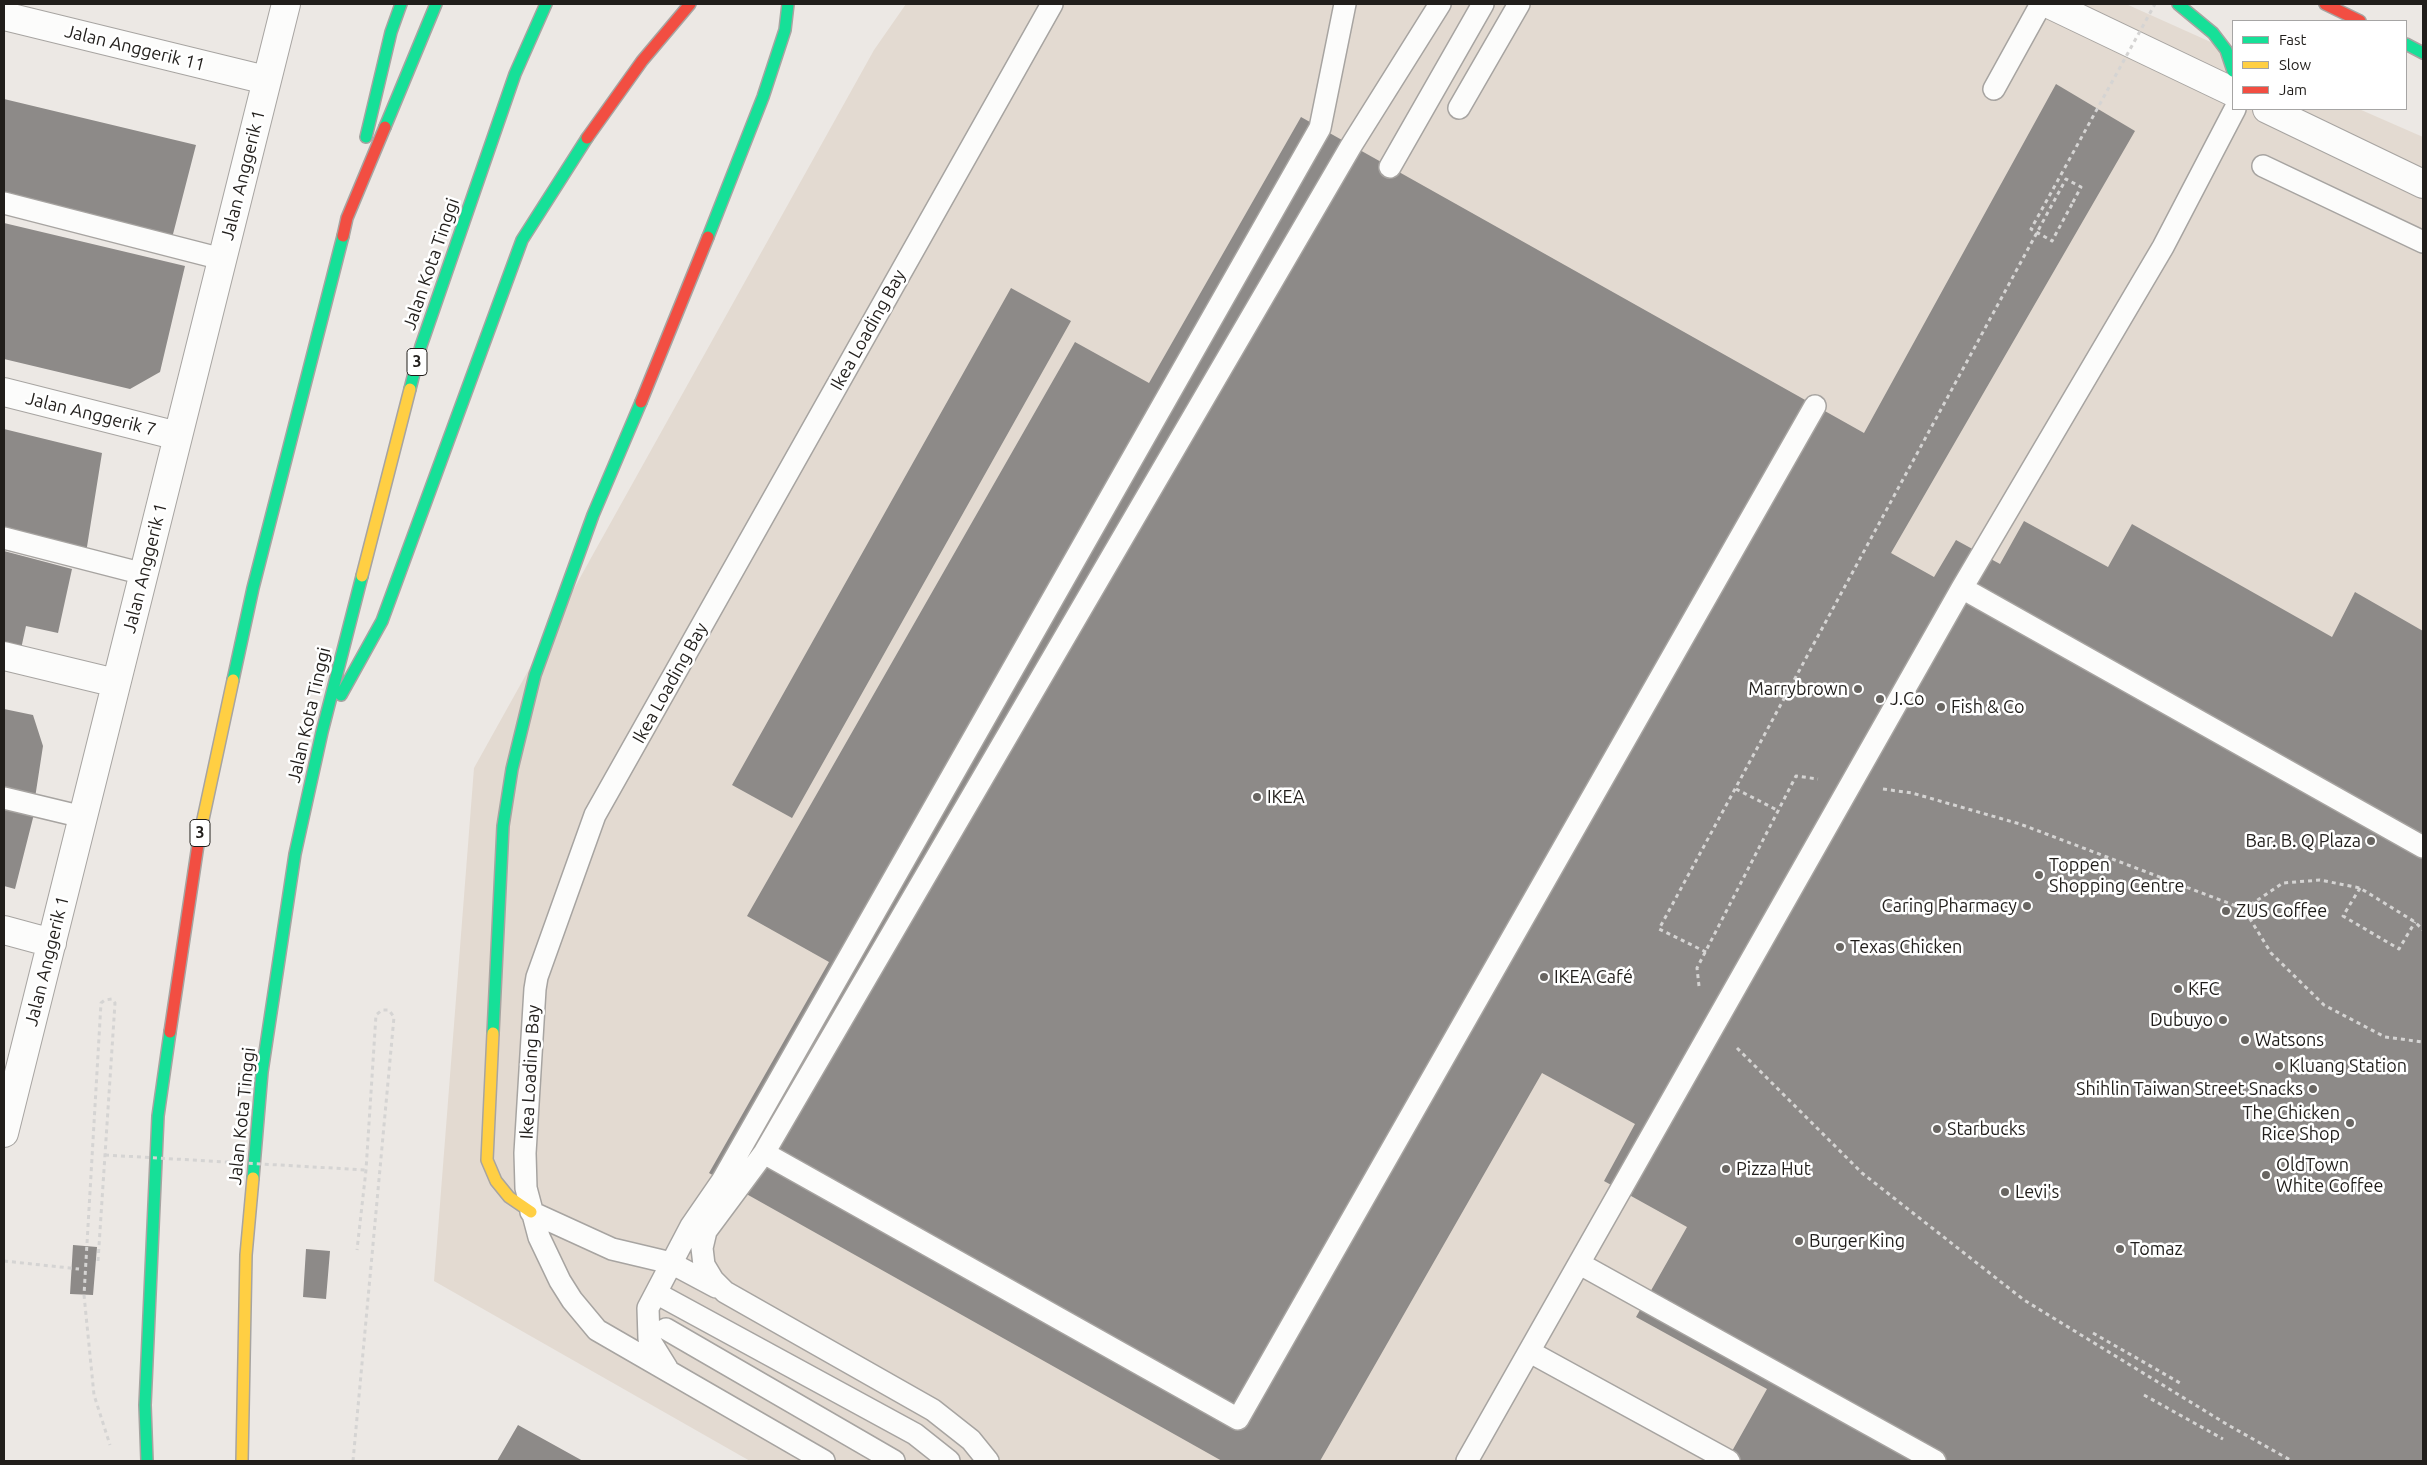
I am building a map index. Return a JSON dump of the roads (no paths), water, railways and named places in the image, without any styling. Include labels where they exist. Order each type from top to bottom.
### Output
[{"type":"main road","points":[[347,218],[391,32],[401,4]]},
{"type":"main road","name":"3","points":[[147,1461],[145,1405],[158,1116],[195,857],[253,588],[347,218],[436,4]]},
{"type":"main road","name":"Jalan Kota Tinggi","points":[[242,1461],[246,1255],[262,1072],[295,854],[322,732],[421,346],[515,74],[546,4]]},
{"type":"main road","points":[[322,732],[382,621],[522,240],[574,157],[642,61],[690,4]]},
{"type":"main road","points":[[531,1212],[509,1197],[496,1180],[487,1160],[503,826],[512,769],[535,675],[593,515],[689,287],[764,97],[785,30],[788,4]]},
{"type":"main road","points":[[2178,4],[2213,33],[2226,50],[2232,68]]},
{"type":"main road","points":[[2325,4],[2358,20]]},
{"type":"main road","points":[[2407,45],[2423,53]]},
{"type":"street","name":"Jalan Anggerik 1","points":[[4,1133],[286,4]]},
{"type":"street","points":[[2049,4],[2232,92]]},
{"type":"street","name":"Jalan Anggerik 11","points":[[4,16],[266,80]]},
{"type":"street","points":[[2269,110],[2423,184]]},
{"type":"street","name":"Jalan Anggerik 7","points":[[4,392],[178,436]]},
{"type":"street","points":[[4,656],[116,683]]},
{"type":"street","points":[[4,930],[52,943]]},
{"type":"lane","name":"Ikea Loading Bay","points":[[824,1461],[597,1330],[585,1317],[557,1274],[539,1237],[526,1188],[525,1153],[537,977],[595,816],[1052,4]]},
{"type":"lane","points":[[669,1371],[649,1339],[648,1308],[692,1226],[722,1181],[1320,128],[1342,9],[1345,4]]},
{"type":"lane","points":[[725,1292],[713,1280],[704,1265],[702,1248],[706,1231],[764,1153],[1351,146],[1440,4]]},
{"type":"lane","points":[[1390,167],[1483,4]]},
{"type":"lane","points":[[1460,108],[1519,4]]},
{"type":"lane","points":[[1994,88],[2041,4]]},
{"type":"lane","points":[[1467,1461],[1962,588],[2163,247],[2234,110]]},
{"type":"lane","points":[[2263,166],[2423,242]]},
{"type":"lane","points":[[4,203],[222,259]]},
{"type":"lane","points":[[764,1153],[1238,1419],[1815,406]]},
{"type":"lane","points":[[4,538],[144,574]]},
{"type":"lane","points":[[1962,588],[2423,847]]},
{"type":"lane","points":[[4,798],[83,818]]},
{"type":"lane","points":[[531,1212],[612,1249],[671,1263],[725,1292],[933,1410],[970,1440],[988,1461]]},
{"type":"lane","points":[[1580,1264],[1935,1461]]},
{"type":"lane","points":[[656,1293],[915,1434],[949,1461]]},
{"type":"lane","points":[[666,1329],[894,1461]]},
{"type":"lane","points":[[1530,1352],[1729,1461]]},
{"type":"place","name":"Marrybrown","points":[[1858,689]]},
{"type":"place","name":"J.Co","points":[[1880,699]]},
{"type":"place","name":"Fish & Co","points":[[1941,707]]},
{"type":"place","name":"IKEA","points":[[1257,797]]},
{"type":"place","name":"Bar. B. Q Plaza","points":[[2371,841]]},
{"type":"place","name":"Toppen Shopping Centre","points":[[2039,875]]},
{"type":"place","name":"Caring Pharmacy","points":[[2027,906]]},
{"type":"place","name":"ZUS Coffee","points":[[2226,911]]},
{"type":"place","name":"Texas Chicken","points":[[1840,947]]},
{"type":"place","name":"IKEA Café","points":[[1544,977]]},
{"type":"place","name":"KFC","points":[[2178,989]]},
{"type":"place","name":"Dubuyo","points":[[2223,1020]]},
{"type":"place","name":"Watsons","points":[[2245,1040]]},
{"type":"place","name":"Kluang Station","points":[[2279,1066]]},
{"type":"place","name":"Shihlin Taiwan Street Snacks","points":[[2313,1089]]},
{"type":"place","name":"The Chicken Rice Shop","points":[[2350,1123]]},
{"type":"place","name":"Starbucks","points":[[1937,1129]]},
{"type":"place","name":"Pizza Hut","points":[[1726,1169]]},
{"type":"place","name":"OldTown White Coffee","points":[[2266,1175]]},
{"type":"place","name":"Levi's","points":[[2005,1192]]},
{"type":"place","name":"Burger King","points":[[1799,1241]]},
{"type":"place","name":"Tomaz","points":[[2120,1249]]}]
